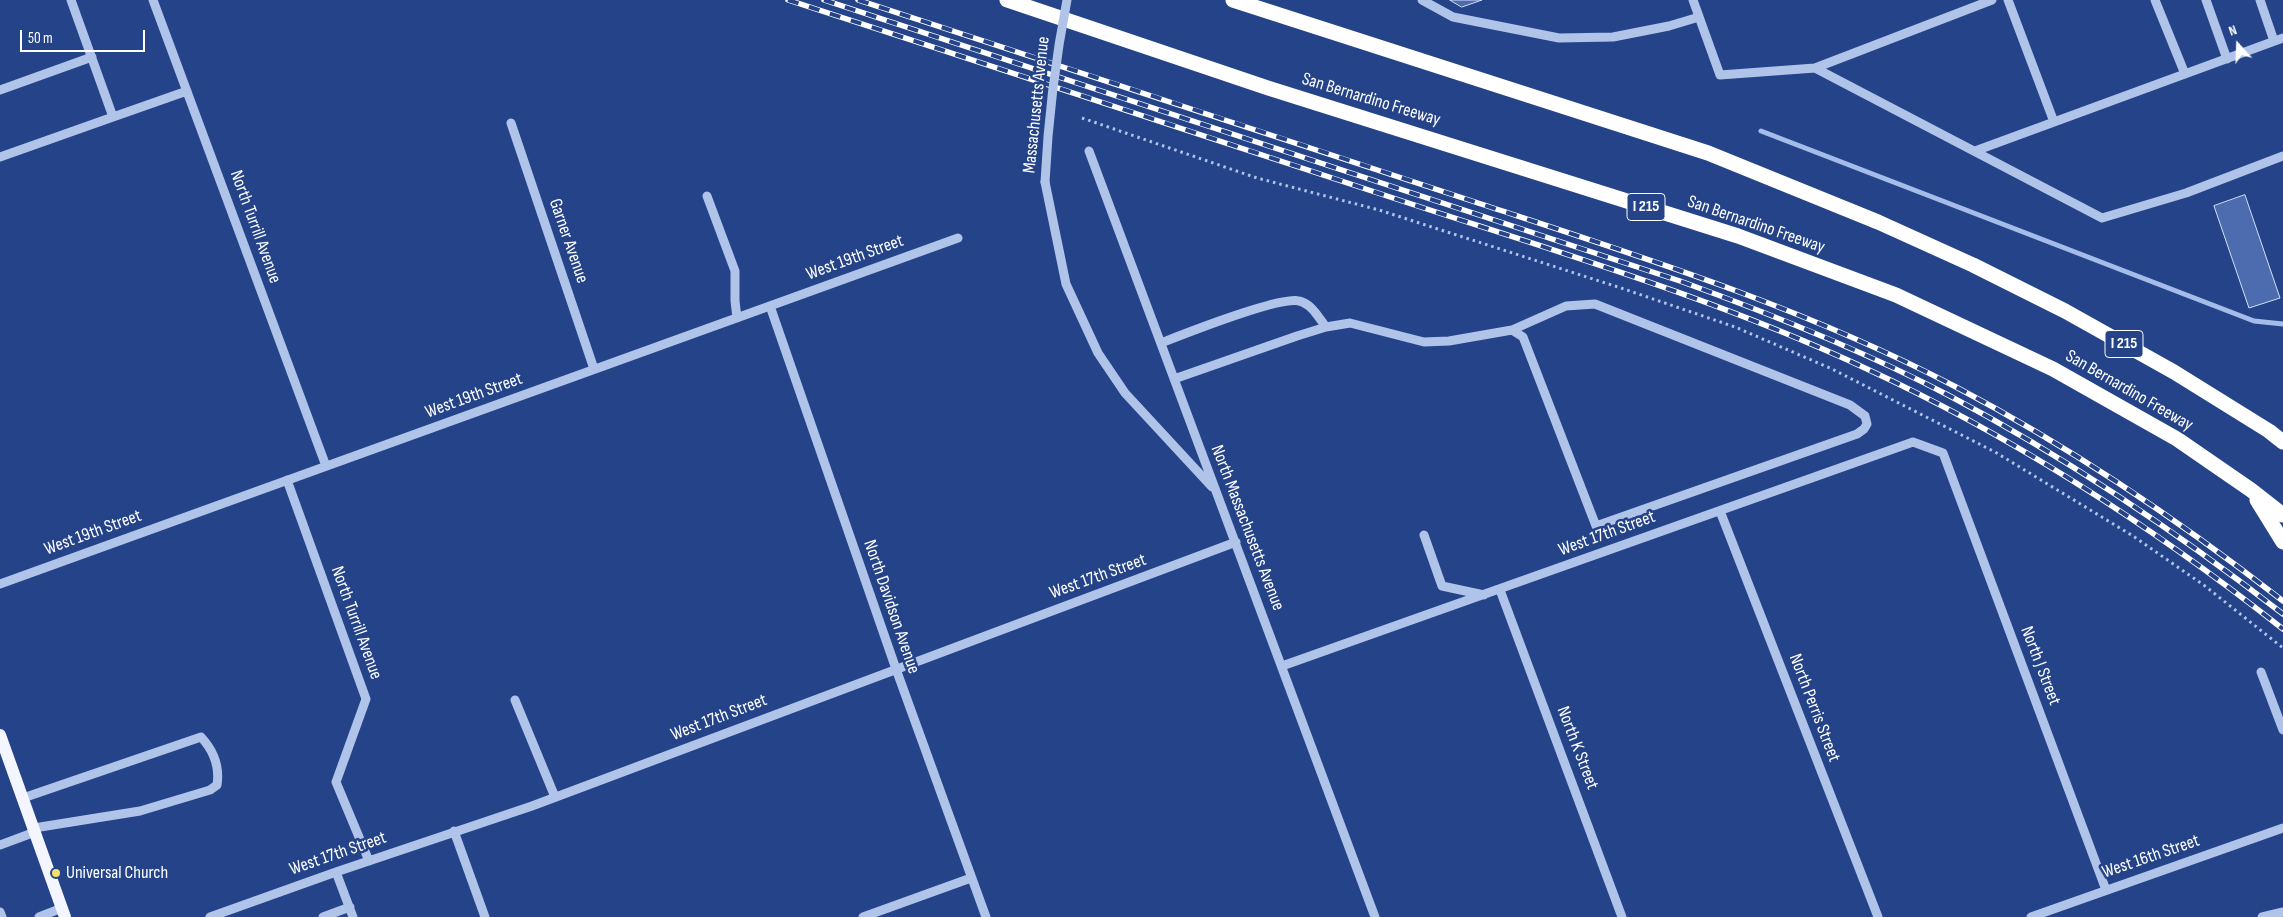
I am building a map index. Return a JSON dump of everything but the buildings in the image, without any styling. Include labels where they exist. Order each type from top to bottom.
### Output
[{"type":"highway","name":"San Bernardino Freeway","points":[[1007,0],[1268,88],[1738,236],[1896,295],[2053,369],[2177,439],[2251,490],[2283,516]]},
{"type":"highway","name":"I 215","points":[[1233,0],[1708,153],[1878,222],[1973,265],[2065,311],[2276,432],[2283,442]]},
{"type":"highway","points":[[2251,490],[2283,542]]},
{"type":"main road","points":[[0,735],[4,759],[23,798],[64,913]]},
{"type":"street","points":[[71,0],[113,117]]},
{"type":"street","name":"North Turrill Avenue","points":[[153,0],[326,466]]},
{"type":"street","name":"Massachusetts Avenue","points":[[1067,0],[1056,58],[1048,118],[1045,182],[1066,284],[1098,353],[1125,393],[1216,491]]},
{"type":"street","points":[[1422,0],[1453,17],[1559,38],[1613,37],[1669,26],[1699,17]]},
{"type":"street","points":[[1693,0],[1720,74],[1815,68],[1992,0]]},
{"type":"street","points":[[2008,0],[2054,122]]},
{"type":"street","points":[[2155,0],[2185,74]]},
{"type":"street","points":[[2206,0],[2226,59]]},
{"type":"street","points":[[2260,0],[2274,41]]},
{"type":"street","points":[[1975,151],[2283,38]]},
{"type":"street","points":[[0,90],[92,56]]},
{"type":"street","points":[[1815,68],[2102,218],[2186,193],[2283,156]]},
{"type":"street","points":[[0,157],[187,91]]},
{"type":"street","name":"Garner Avenue","points":[[511,123],[594,369]]},
{"type":"street","name":"North Massachusetts Avenue","points":[[1090,151],[1375,917]]},
{"type":"street","points":[[707,196],[736,271],[734,301],[737,318]]},
{"type":"street","name":"West 19th Street","points":[[0,584],[958,238]]},
{"type":"street","points":[[1160,343],[1247,312],[1288,300],[1308,304],[1326,327]]},
{"type":"street","points":[[1174,379],[1326,327],[1350,323],[1424,342],[1449,341],[1512,330],[1566,306],[1594,304],[1850,405],[1865,416],[1867,424],[1857,434],[1596,526],[1523,337],[1512,330]]},
{"type":"street","name":"North Davidson Avenue","points":[[770,306],[896,669],[986,917]]},
{"type":"street","name":"West 17th Street","points":[[1282,666],[1913,442],[1942,453]]},
{"type":"street","name":"North J Street","points":[[1942,453],[2106,890]]},
{"type":"street","name":"North Turrill Avenue","points":[[287,480],[366,699],[336,782],[369,860]]},
{"type":"street","name":"North Perris Street","points":[[1720,511],[1878,917]]},
{"type":"street","points":[[1424,535],[1442,586],[1485,595]]},
{"type":"street","name":"West 17th Street","points":[[210,917],[369,860],[555,797],[1236,542]]},
{"type":"street","name":"North K Street","points":[[1500,590],[1622,917]]},
{"type":"street","points":[[2261,672],[2283,730]]},
{"type":"street","points":[[515,700],[555,797]]},
{"type":"street","points":[[0,845],[34,830],[140,811],[210,790],[217,784],[219,771],[209,745],[201,736],[23,798]]},
{"type":"street","name":"West 16th Street","points":[[2031,917],[2283,828]]},
{"type":"street","points":[[454,831],[485,917]]},
{"type":"street","points":[[336,872],[353,917]]},
{"type":"street","points":[[863,917],[972,878]]},
{"type":"street","points":[[323,917],[350,907]]},
{"type":"street","points":[[0,912],[2,917]]},
{"type":"street","points":[[2262,917],[2283,912]]},
{"type":"street","points":[[39,917],[64,913]]},
{"type":"waterway","points":[[1761,131],[2254,321],[2283,324]]},
{"type":"railway","points":[[788,0],[1627,274],[1748,318],[1808,343],[1922,396],[1977,424],[2030,455],[2134,520],[2234,591],[2283,629]]},
{"type":"railway","points":[[824,0],[1680,281],[1816,333],[1948,395],[2036,444],[2162,525],[2283,614]]},
{"type":"railway","points":[[858,0],[1598,242],[1720,285],[1839,332],[1898,358],[1956,387],[2042,435],[2165,514],[2283,601]]},
{"type":"place","name":"Universal Church","points":[[56,873]]}]
